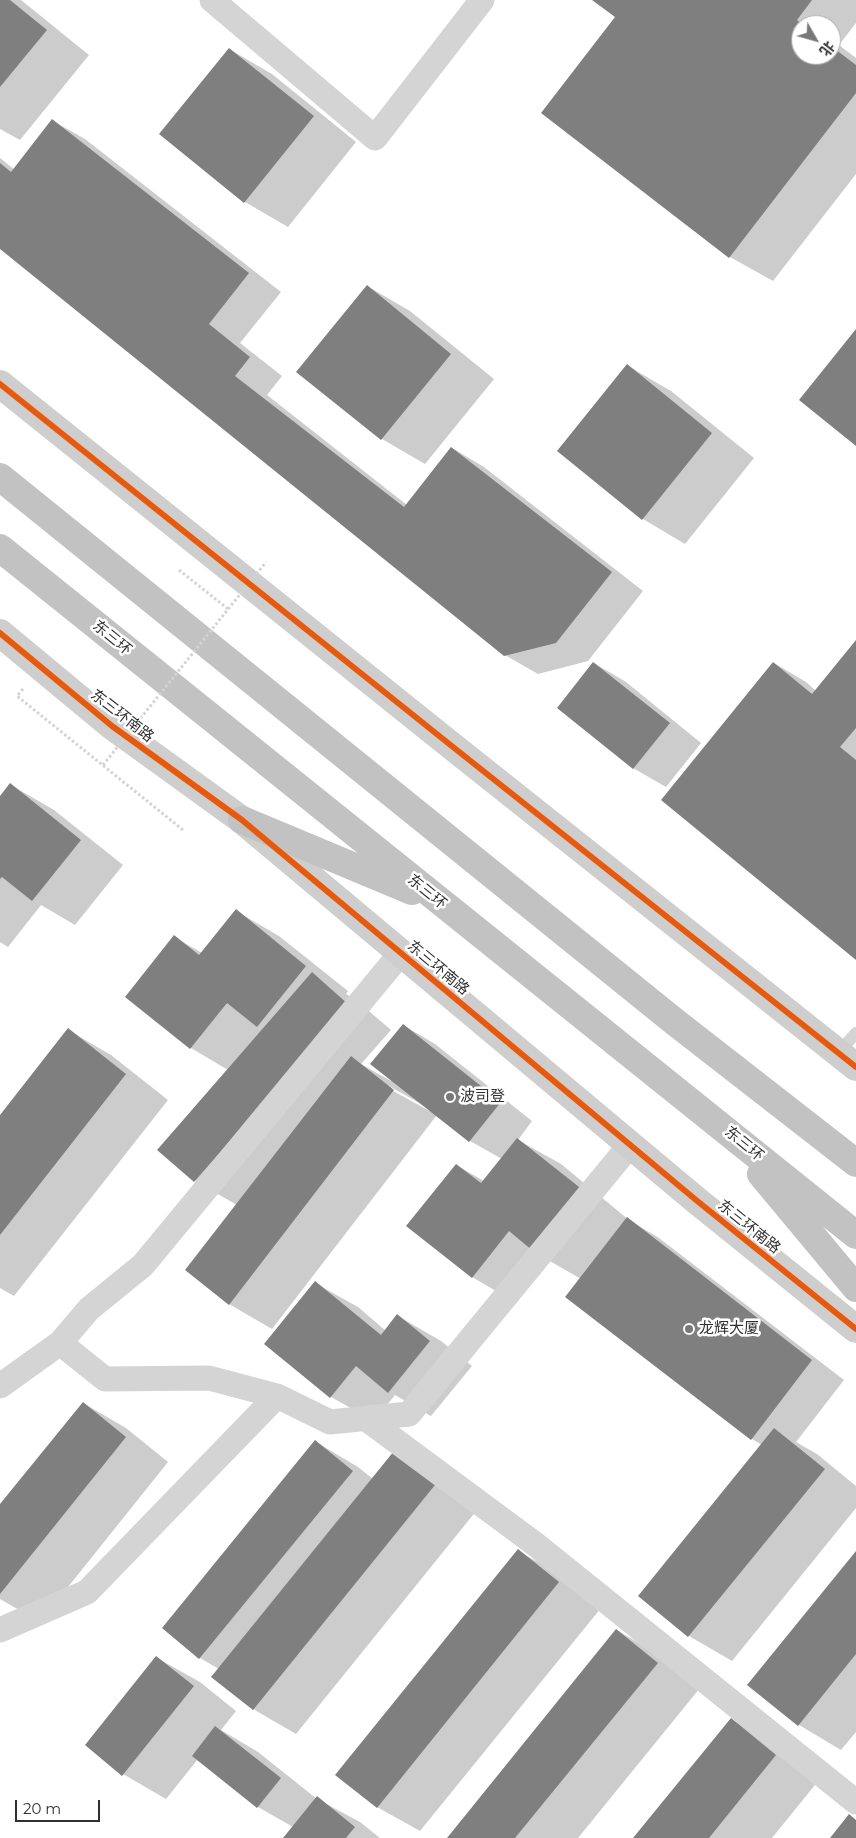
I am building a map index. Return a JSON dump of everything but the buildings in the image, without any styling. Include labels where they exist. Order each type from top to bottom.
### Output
[{"type":"highway","points":[[0,477],[667,1016],[856,1163]]},
{"type":"highway","name":"东三环","points":[[0,548],[856,1235]]},
{"type":"highway","points":[[242,820],[442,904]]},
{"type":"highway","points":[[724,1128],[856,1288]]},
{"type":"street","points":[[212,0],[375,138],[482,0]]},
{"type":"street","points":[[0,384],[453,748],[850,1051]]},
{"type":"street","name":"东三环南路","points":[[0,633],[112,726],[242,820],[696,1200],[856,1329]]},
{"type":"street","points":[[0,1386],[60,1343],[89,1309],[143,1265],[401,953]]},
{"type":"street","points":[[60,1343],[106,1379],[209,1378],[277,1396],[330,1422],[409,1414],[630,1145]]},
{"type":"street","points":[[0,1630],[87,1592],[277,1396]]},
{"type":"street","points":[[365,1418],[535,1544],[856,1802]]},
{"type":"path","points":[[103,765],[266,562]]},
{"type":"path","points":[[179,570],[228,610]]},
{"type":"path","points":[[17,696],[183,830]]},
{"type":"cycle path","points":[[0,384],[856,1067]]},
{"type":"cycle path","points":[[0,633],[112,726],[242,820],[696,1200],[856,1329]]},
{"type":"place","name":"波司登","points":[[450,1097]]},
{"type":"place","name":"龙辉大厦","points":[[689,1329]]}]
